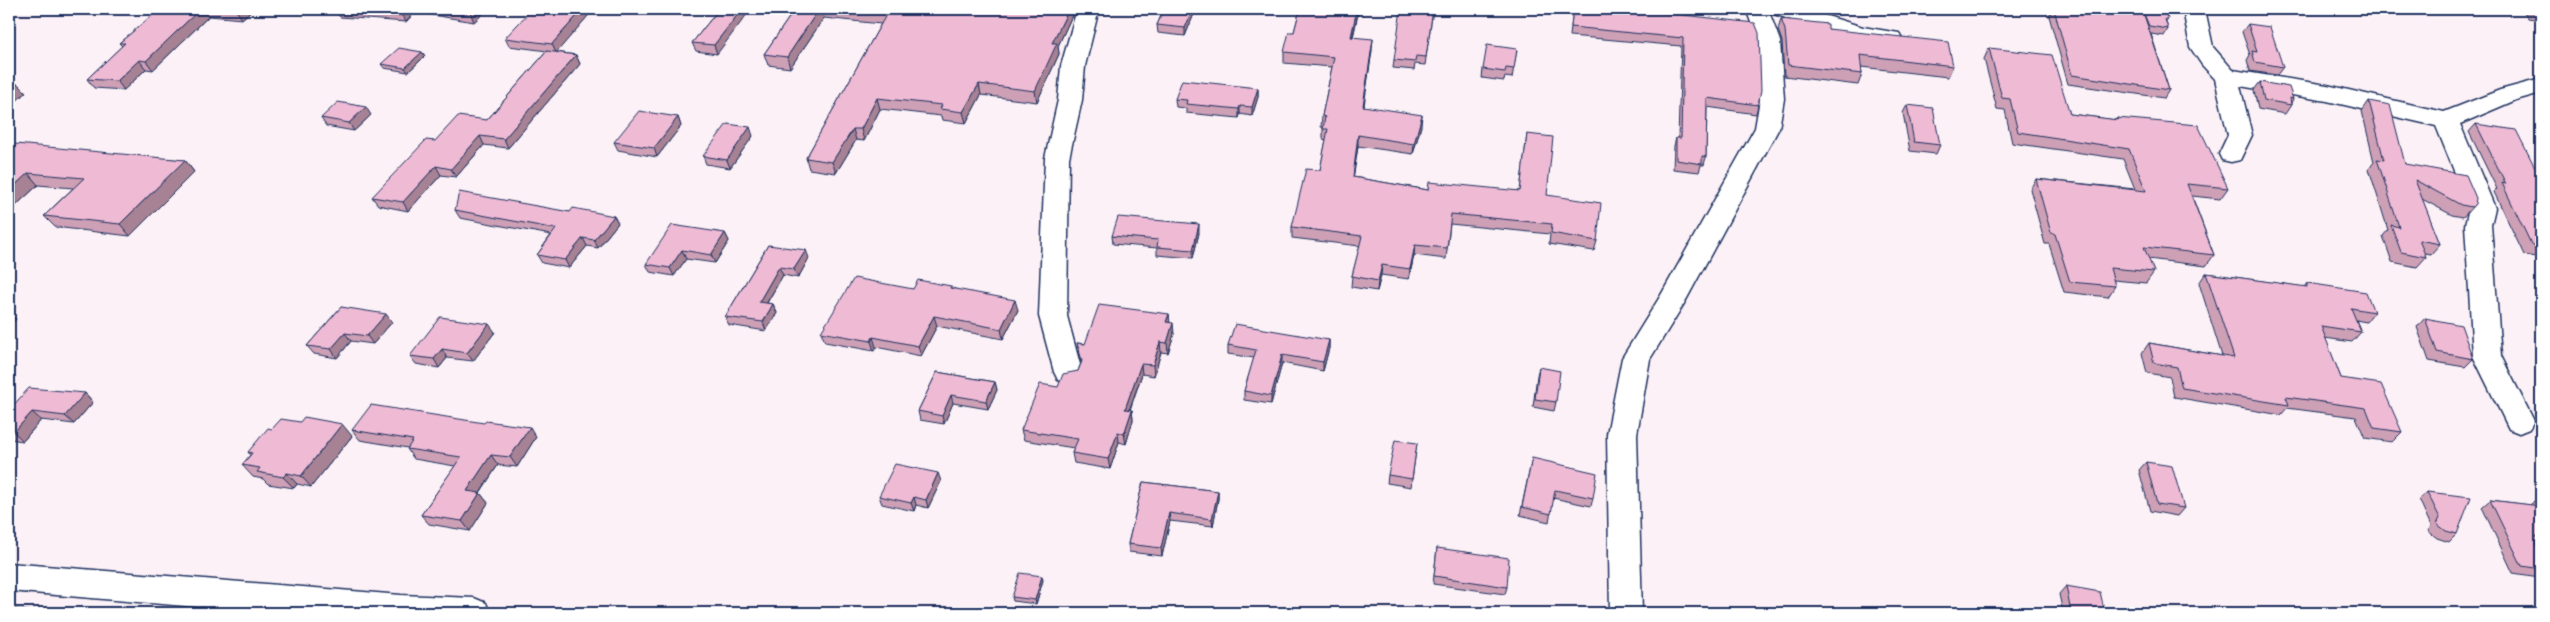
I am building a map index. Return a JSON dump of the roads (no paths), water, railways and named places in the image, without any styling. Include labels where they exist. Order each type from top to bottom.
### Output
[{"type":"street","points":[[1068,372],[1053,316],[1056,158],[1070,100],[1073,66],[1088,9]]},
{"type":"street","points":[[1626,613],[1622,434],[1636,358],[1671,302],[1767,128],[1772,99],[1769,41],[1757,9]]},
{"type":"street","points":[[1782,9],[1860,34],[1897,39]]},
{"type":"street","points":[[2194,9],[2200,46],[2208,60],[2226,76],[2327,93],[2446,120],[2508,95],[2541,86]]},
{"type":"street","points":[[2226,76],[2240,135],[2231,154]]},
{"type":"street","points":[[2446,120],[2482,208],[2478,225],[2487,356],[2519,421]]},
{"type":"street","points":[[9,577],[401,610],[474,613]]}]
